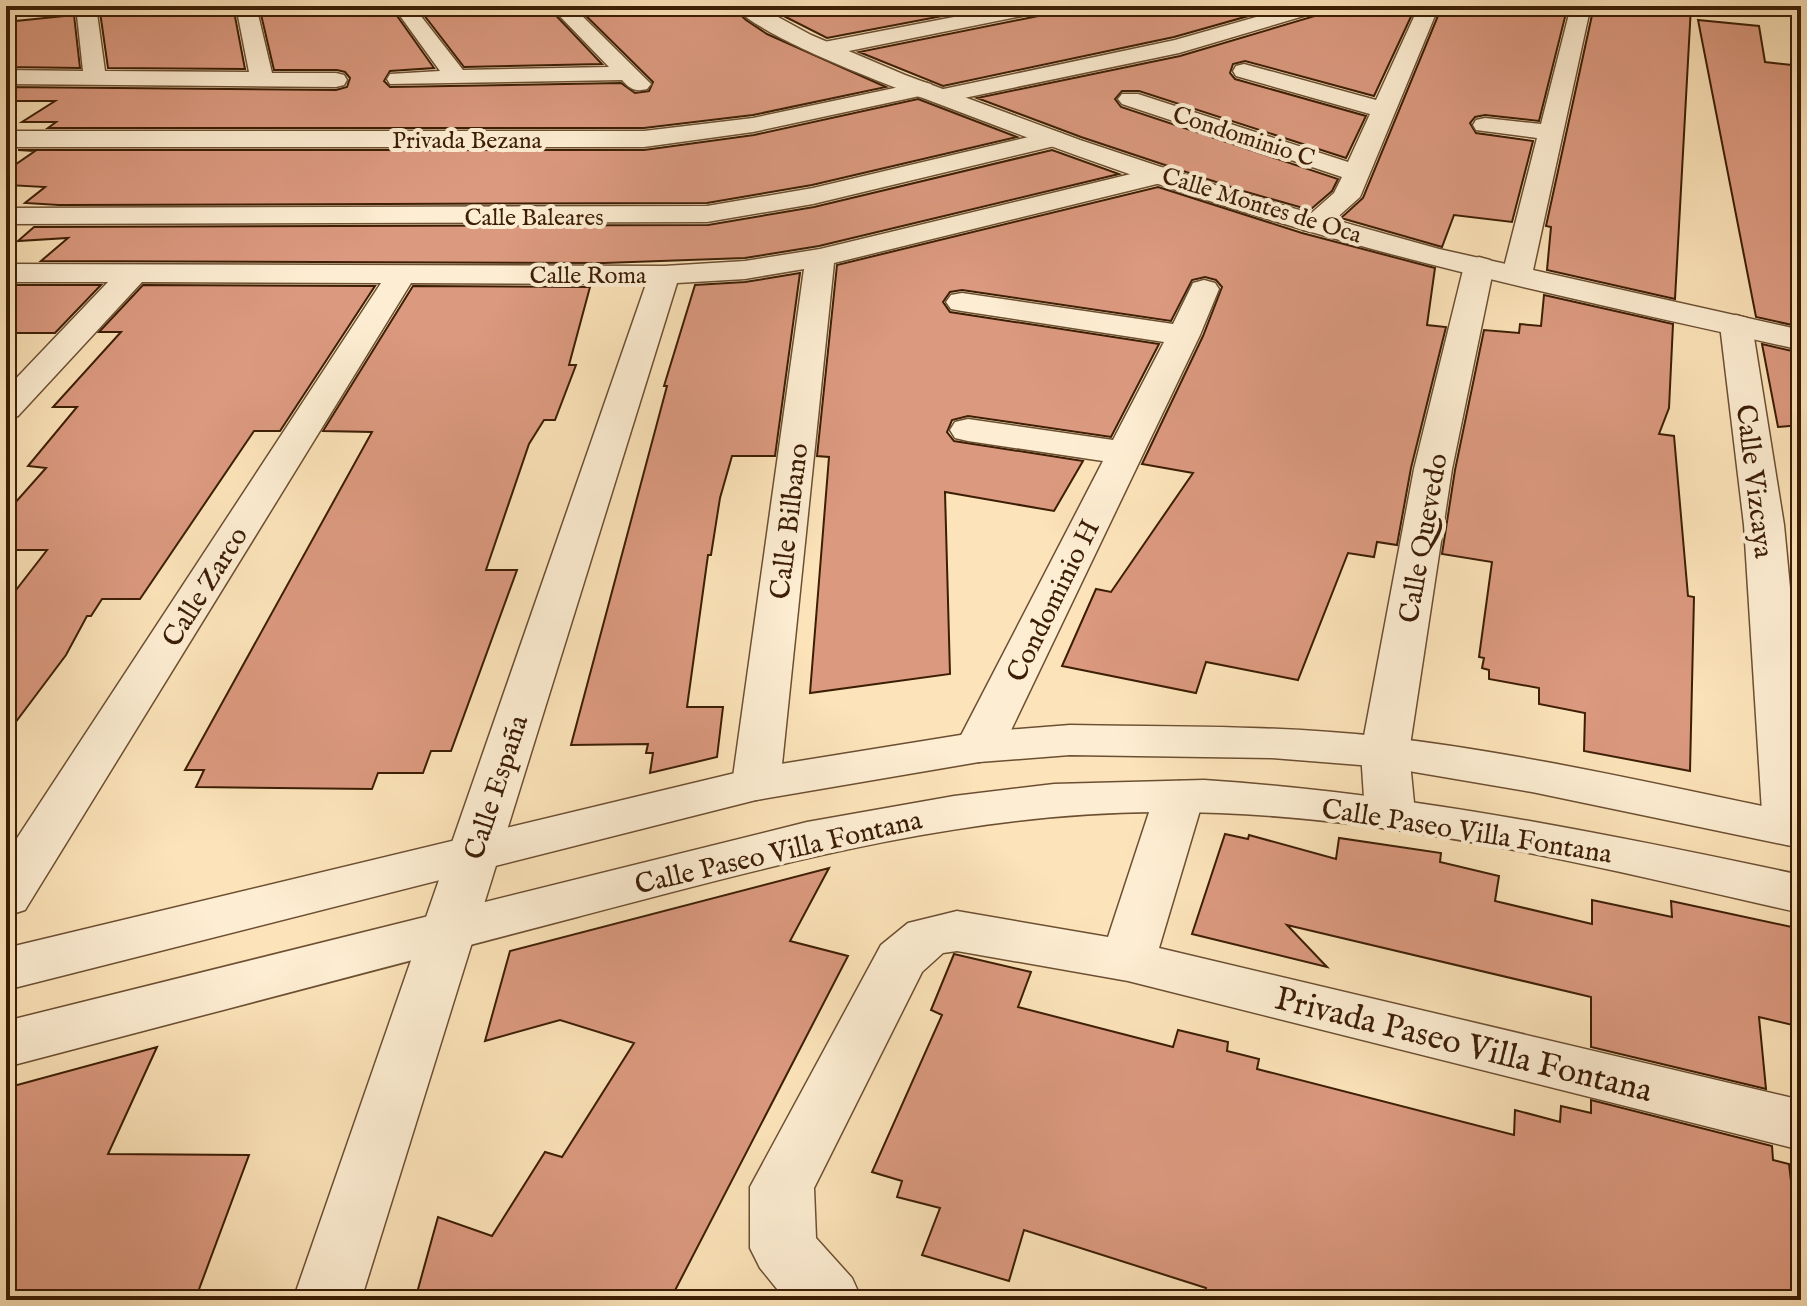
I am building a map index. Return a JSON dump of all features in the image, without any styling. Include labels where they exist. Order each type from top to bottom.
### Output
[{"type":"street","points":[[86,6],[95,78]]},
{"type":"street","points":[[246,6],[262,78]]},
{"type":"street","points":[[403,6],[457,78]]},
{"type":"street","points":[[398,79],[636,80],[560,6]]},
{"type":"street","name":"Calle Montes de Oca","points":[[744,6],[824,49],[931,93],[1054,139],[1313,224],[1479,266],[1801,340]]},
{"type":"street","points":[[824,49],[1042,6]]},
{"type":"street","name":"Privada Bezana","points":[[6,139],[644,139],[753,125],[1129,58],[1317,6]]},
{"type":"street","points":[[1313,224],[1346,197],[1429,6]]},
{"type":"street","points":[[1517,275],[1579,14]]},
{"type":"street","points":[[1244,71],[1384,110]]},
{"type":"street","points":[[6,77],[336,80]]},
{"type":"street","name":"Condominio C","points":[[1130,99],[1357,173]]},
{"type":"street","points":[[1485,125],[1549,132]]},
{"type":"street","name":"Calle Baleares","points":[[6,216],[707,214],[813,196],[1054,139]]},
{"type":"street","name":"Calle Roma","points":[[6,273],[664,275],[745,270],[820,258],[1160,175]]},
{"type":"street","name":"Calle Bilbano","points":[[756,784],[820,258]]},
{"type":"street","name":"Calle Quevedo","points":[[1390,813],[1385,752],[1433,469],[1479,266]]},
{"type":"street","points":[[6,409],[134,273]]},
{"type":"street","name":"Calle Zarco","points":[[6,897],[402,274]]},
{"type":"street","name":"Calle España","points":[[327,1300],[664,275]]},
{"type":"street","name":"Condominio H","points":[[979,747],[1204,289]]},
{"type":"street","points":[[962,302],[1184,335]]},
{"type":"street","name":"Calle Vizcaya","points":[[1736,325],[1764,525],[1794,830]]},
{"type":"street","points":[[968,430],[1125,453]]},
{"type":"street","points":[[6,969],[756,784],[979,747],[1070,740],[1156,739],[1272,743],[1385,752],[1532,776],[1794,830]]},
{"type":"street","points":[[1128,961],[1179,797]]},
{"type":"street","name":"Calle Paseo Villa Fontana","points":[[6,1044],[792,842],[910,819],[1013,805],[1179,797],[1307,804],[1390,813],[1519,833],[1801,894]]},
{"type":"street","name":"Privada Paseo Villa Fontana","points":[[828,1300],[783,1248],[782,1187],[901,959],[927,937],[957,931],[1128,961],[1801,1125]]},
{"type":"lane","points":[[1797,6],[1801,24]]},
{"type":"building","points":[[105,6],[233,6],[245,69],[108,68],[100,12],[106,11]]},
{"type":"building","points":[[259,6],[390,6],[434,68],[390,71],[384,81],[390,87],[621,83],[635,93],[649,91],[653,82],[576,6],[731,6],[767,34],[886,87],[753,115],[644,128],[48,128],[56,122],[22,122],[55,101],[6,101],[6,87],[336,90],[347,87],[350,78],[345,72],[337,70],[274,70]]},
{"type":"building","points":[[417,6],[547,6],[602,64],[464,67]]},
{"type":"building","points":[[764,6],[995,6],[827,38]]},
{"type":"building","points":[[1055,6],[1284,6],[1174,37],[943,86],[859,52],[1043,15]]},
{"type":"building","points":[[1330,6],[1416,6],[1374,96],[1245,61],[1233,64],[1230,73],[1235,79],[1366,116],[1346,158],[1139,91],[1122,91],[1115,99],[1121,107],[1338,179],[1332,191],[1310,210],[1081,137],[977,98],[1180,56],[1325,13]]},
{"type":"building","points":[[1442,6],[1576,6],[1566,13],[1539,121],[1485,115],[1475,117],[1470,123],[1476,133],[1533,141],[1512,222],[1454,215],[1442,247],[1341,218],[1363,198]]},
{"type":"building","points":[[1582,6],[1691,6],[1675,299],[1547,270],[1551,227],[1546,226],[1592,15]]},
{"type":"building","points":[[74,15],[80,68],[6,67],[6,22]]},
{"type":"building","points":[[1698,20],[1759,26],[1765,62],[1801,66],[1801,327],[1756,317]]},
{"type":"building","points":[[918,99],[1017,137],[812,185],[707,203],[59,205],[25,203],[45,187],[7,185],[12,181],[6,181],[6,171],[35,151],[18,150],[644,150],[754,135]]},
{"type":"building","points":[[1052,150],[1119,174],[819,246],[745,258],[604,263],[41,261],[68,238],[18,241],[34,227],[708,225],[814,207]]},
{"type":"building","points":[[1158,187],[1302,233],[1435,268],[1427,325],[1446,327],[1411,468],[1397,545],[1377,542],[1374,557],[1348,553],[1298,680],[1206,662],[1196,693],[1062,666],[1096,589],[1111,592],[1193,473],[1142,464],[1203,336],[1222,287],[1216,280],[1205,277],[1192,280],[1171,321],[962,290],[950,292],[943,302],[950,312],[1159,344],[1111,437],[968,416],[952,420],[947,432],[954,441],[1083,461],[1054,511],[945,492],[950,674],[810,693],[829,457],[817,456],[837,265]]},
{"type":"building","points":[[800,273],[775,456],[732,456],[720,498],[711,555],[708,555],[687,707],[723,707],[717,757],[650,773],[653,753],[646,753],[648,744],[571,745],[667,386],[664,386],[695,285],[745,282]]},
{"type":"building","points":[[13,285],[101,285],[55,333],[6,333],[6,292]]},
{"type":"building","points":[[143,285],[375,286],[280,431],[254,431],[140,599],[102,599],[91,616],[87,616],[66,655],[6,735],[6,603],[47,550],[6,550],[6,513],[46,468],[28,466],[77,407],[53,407],[121,332],[99,332]]},
{"type":"building","points":[[413,286],[590,287],[569,365],[576,365],[555,420],[544,420],[529,444],[486,570],[517,570],[451,751],[431,751],[423,773],[378,773],[372,789],[196,787],[204,770],[185,770],[372,432],[323,431]]},
{"type":"building","points":[[1544,295],[1673,324],[1669,408],[1659,434],[1674,436],[1688,596],[1694,597],[1690,771],[1584,751],[1585,713],[1539,704],[1539,688],[1489,679],[1489,670],[1482,668],[1484,658],[1479,657],[1492,562],[1442,554],[1455,470],[1484,330],[1519,333],[1520,324],[1541,326]]},
{"type":"building","points":[[1762,344],[1801,353],[1801,425],[1778,427]]},
{"type":"building","points":[[1225,834],[1248,839],[1249,835],[1336,859],[1339,838],[1441,853],[1440,862],[1499,876],[1495,901],[1592,924],[1592,900],[1672,917],[1671,901],[1801,929],[1801,1027],[1759,1017],[1766,1089],[1591,1047],[1591,997],[1287,925],[1327,967],[1192,934]]},
{"type":"building","points":[[829,868],[790,941],[848,956],[670,1300],[415,1300],[438,1217],[492,1236],[545,1152],[562,1157],[634,1043],[560,1020],[485,1041],[510,951]]},
{"type":"building","points":[[954,954],[1031,972],[1018,1007],[1173,1047],[1178,1030],[1228,1042],[1227,1051],[1259,1059],[1257,1069],[1514,1135],[1515,1110],[1560,1122],[1561,1106],[1591,1113],[1591,1100],[1772,1146],[1773,1160],[1789,1164],[1794,1207],[1801,1209],[1801,1300],[1204,1300],[1206,1288],[1024,1230],[1009,1281],[922,1255],[940,1208],[897,1197],[902,1181],[872,1172],[942,1015],[931,1010]]},
{"type":"building","points":[[157,1047],[108,1154],[249,1155],[195,1300],[6,1300],[6,1088]]}]
